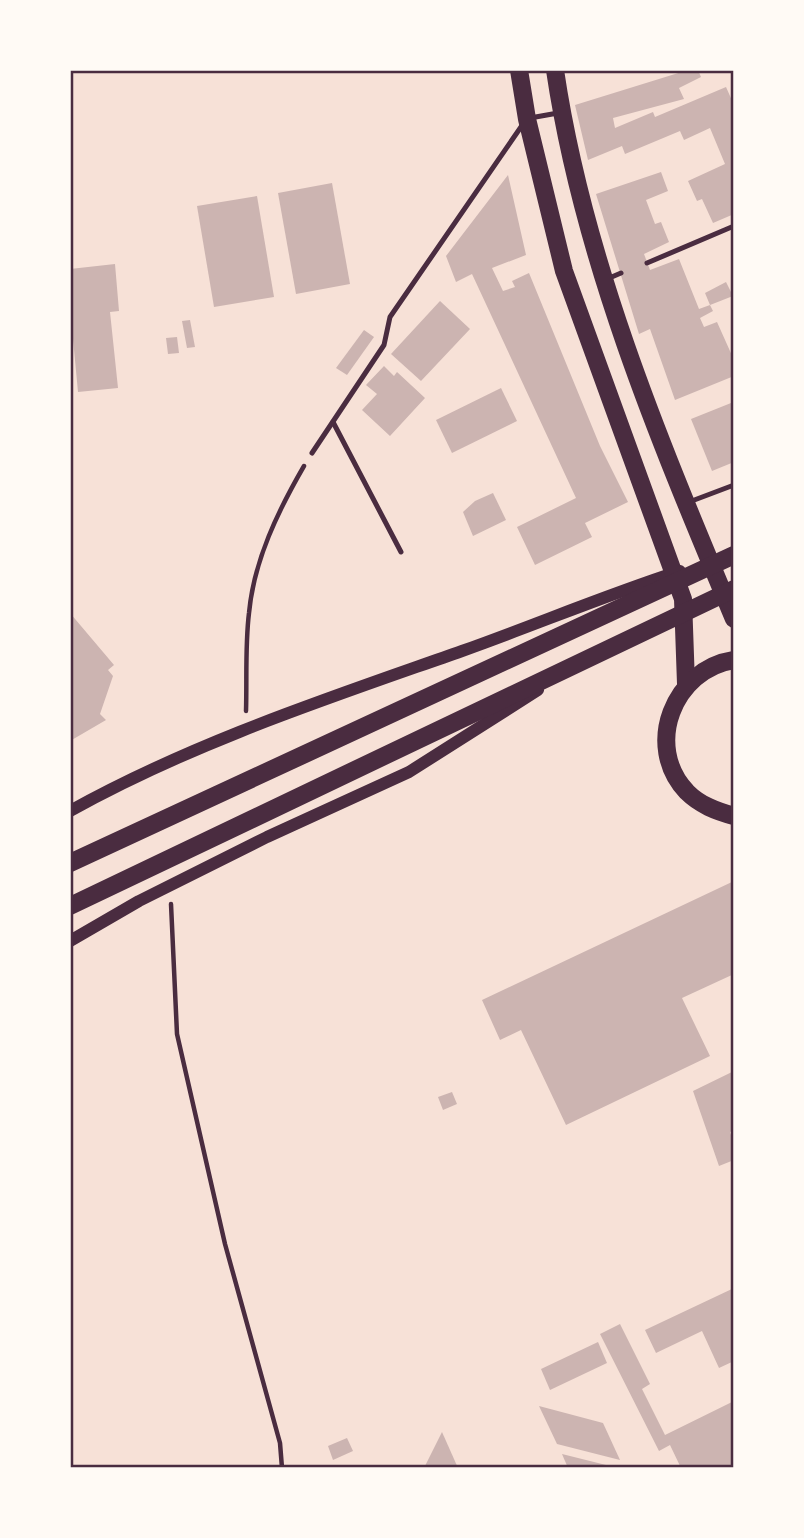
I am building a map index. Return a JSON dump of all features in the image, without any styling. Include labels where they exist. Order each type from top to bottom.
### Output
[{"type":"main road","points":[[519,70],[527,119],[564,271],[683,599],[686,684]]},
{"type":"main road","points":[[555,70],[561,112],[612,277],[686,503],[734,619]]},
{"type":"main road","points":[[70,863],[734,554]]},
{"type":"main road","points":[[70,906],[734,589]]},
{"type":"main road","points":[[734,660],[707,668],[686,684],[671,709],[666,738],[671,767],[687,791],[710,809],[734,816]]},
{"type":"street","points":[[70,811],[183,755],[254,726],[495,639],[605,595],[734,554]]},
{"type":"street","points":[[70,941],[139,901],[244,848],[409,772],[571,669]]},
{"type":"lane","points":[[312,453],[384,345],[390,317],[527,119],[561,112]]},
{"type":"lane","points":[[647,262],[734,226]]},
{"type":"lane","points":[[333,422],[401,552]]},
{"type":"lane","points":[[686,503],[734,485]]},
{"type":"path","points":[[241,722],[246,711],[249,611],[264,546],[281,506],[312,453]]},
{"type":"path","points":[[171,901],[177,1034],[225,1244],[280,1443],[282,1468]]},
{"type":"building","points":[[688,70],[698,70],[701,77],[679,88],[684,99],[613,118],[615,128],[653,112],[655,117],[726,87],[734,105],[734,214],[713,223],[702,199],[697,201],[688,181],[725,164],[710,128],[684,140],[680,131],[625,154],[622,146],[588,160],[575,105]]},
{"type":"building","points":[[661,172],[668,191],[646,200],[655,224],[661,222],[669,242],[644,254],[650,270],[679,259],[699,309],[710,305],[713,311],[700,318],[704,327],[717,322],[734,360],[734,376],[675,400],[650,329],[639,334],[596,194]]},
{"type":"building","points":[[508,175],[526,255],[492,268],[503,291],[515,287],[512,281],[529,273],[600,446],[628,502],[585,523],[592,537],[535,565],[517,527],[576,498],[472,274],[456,282],[446,256]]},
{"type":"building","points":[[332,183],[350,284],[296,294],[278,193]]},
{"type":"building","points":[[257,196],[274,297],[214,307],[197,206]]},
{"type":"building","points":[[115,264],[119,311],[110,312],[118,388],[78,392],[70,307],[70,269]]},
{"type":"building","points":[[726,282],[733,296],[710,305],[705,293]]},
{"type":"building","points":[[440,301],[470,329],[421,381],[391,354]]},
{"type":"building","points":[[190,320],[195,347],[187,348],[182,321]]},
{"type":"building","points":[[364,330],[374,337],[347,375],[336,368]]},
{"type":"building","points":[[177,337],[179,353],[168,354],[166,338]]},
{"type":"building","points":[[384,366],[394,376],[397,372],[425,398],[390,436],[362,410],[377,394],[366,385]]},
{"type":"building","points":[[501,388],[517,421],[452,453],[436,420]]},
{"type":"building","points":[[731,403],[734,410],[734,462],[712,471],[691,419]]},
{"type":"building","points":[[493,493],[506,520],[473,536],[463,512],[475,501]]},
{"type":"building","points":[[70,613],[114,665],[108,670],[113,676],[100,714],[106,720],[70,741]]},
{"type":"building","points":[[734,881],[734,974],[682,998],[710,1056],[566,1125],[521,1030],[500,1040],[482,1000]]},
{"type":"building","points":[[734,1071],[734,1130],[730,1132],[734,1144],[734,1160],[719,1166],[693,1091]]},
{"type":"building","points":[[452,1092],[457,1104],[443,1110],[438,1097]]},
{"type":"building","points":[[734,1288],[734,1361],[719,1368],[702,1331],[656,1353],[645,1330]]},
{"type":"building","points":[[620,1324],[650,1384],[642,1389],[665,1435],[734,1401],[734,1468],[681,1468],[670,1445],[659,1451],[600,1334]]},
{"type":"building","points":[[598,1342],[607,1363],[550,1390],[541,1369]]},
{"type":"building","points":[[539,1406],[603,1423],[620,1460],[557,1444]]},
{"type":"building","points":[[442,1432],[458,1468],[424,1468]]},
{"type":"building","points":[[347,1438],[353,1451],[333,1460],[328,1446]]},
{"type":"building","points":[[562,1454],[614,1467],[614,1468],[568,1468]]}]
